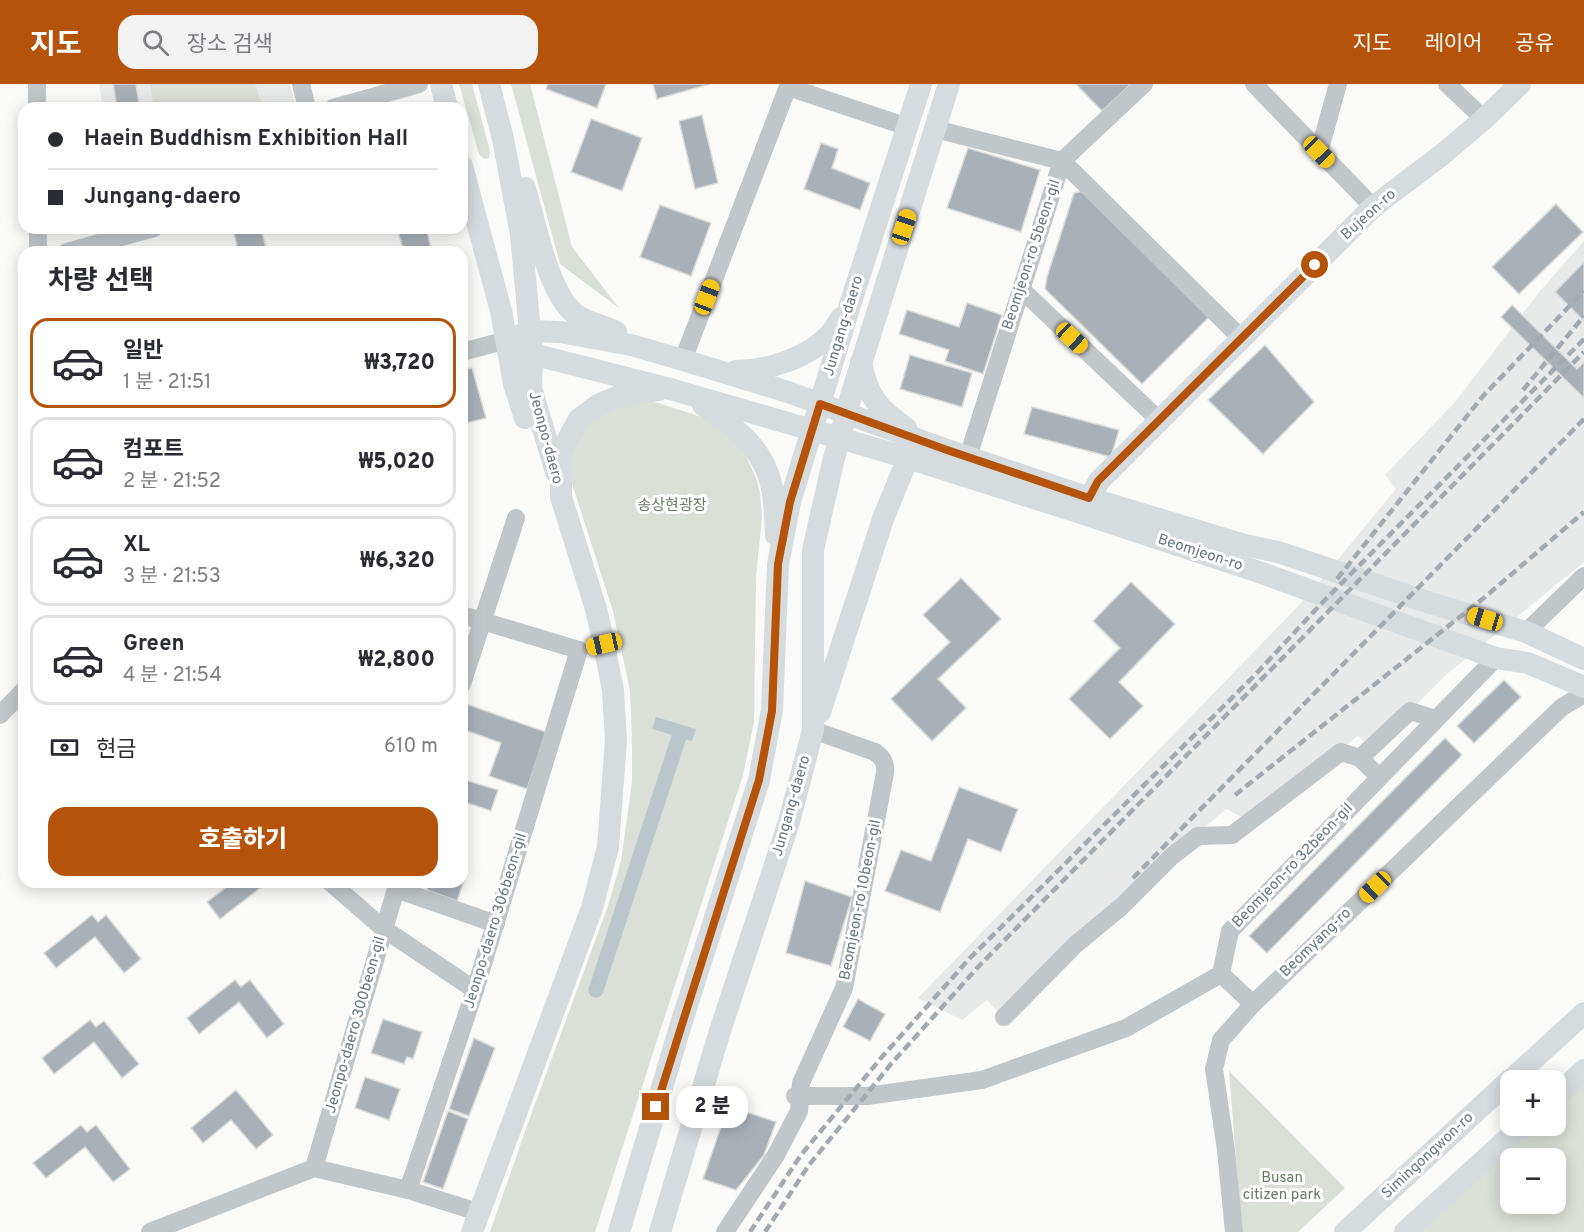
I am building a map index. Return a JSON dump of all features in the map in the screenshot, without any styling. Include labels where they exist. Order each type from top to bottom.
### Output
[{"type":"main road","points":[[441,84],[446,102]]},
{"type":"main road","name":"Jeonpo-daero","points":[[489,84],[503,140],[521,234],[531,331],[531,388],[554,463],[561,497]]},
{"type":"main road","name":"Jungang-daero","points":[[619,1232],[681,1024],[759,780],[772,711],[778,564],[790,502],[921,84]]},
{"type":"main road","name":"Jungang-daero","points":[[660,1232],[719,1034],[789,822],[813,730],[813,550],[846,413],[949,84]]},
{"type":"main road","name":"Bujeon-ro","points":[[1085,506],[1098,481],[1373,207],[1443,154],[1520,84]]},
{"type":"main road","points":[[503,140],[521,175],[553,283],[562,302],[575,315],[615,331],[631,345]]},
{"type":"main road","name":"Jeonpo-daero","points":[[468,189],[507,340],[514,384],[539,464],[561,497]]},
{"type":"main road","points":[[718,371],[768,368],[807,352],[830,335],[850,305]]},
{"type":"main road","points":[[507,340],[531,331],[560,332],[631,345],[820,404]]},
{"type":"main road","points":[[507,340],[532,354],[680,392],[812,431]]},
{"type":"main road","points":[[861,362],[873,397],[885,414],[929,444]]},
{"type":"main road","points":[[475,1222],[592,908],[608,847],[616,740],[613,691],[604,644],[561,497],[561,452],[579,419],[598,405],[622,395],[646,391],[680,392],[738,431],[754,446],[772,488],[778,564]]},
{"type":"main road","name":"Beomjeon-ro","points":[[820,404],[968,457],[1085,506],[1256,571],[1496,658],[1528,663],[1584,687]]},
{"type":"main road","name":"Beomjeon-ro","points":[[812,431],[1085,506],[1278,552],[1424,601],[1526,632],[1583,656]]},
{"type":"main road","points":[[813,730],[883,519],[908,458]]},
{"type":"main road","name":"Simingongwon-ro","points":[[1522,1070],[1584,1013]]},
{"type":"main road","points":[[1566,1087],[1584,1070]]},
{"type":"main road","name":"Simingongwon-ro","points":[[1345,1232],[1500,1090]]},
{"type":"main road","points":[[1405,1232],[1511,1136]]},
{"type":"street","points":[[37,84],[37,102]]},
{"type":"street","points":[[301,84],[306,102]]},
{"type":"street","points":[[354,102],[419,84]]},
{"type":"street","name":"Beomjeon-ro 5beon-gil","points":[[968,457],[1062,161],[1144,84]]},
{"type":"street","points":[[1254,84],[1373,207]]},
{"type":"street","points":[[1319,152],[1338,84]]},
{"type":"street","points":[[1447,84],[1484,119]]},
{"type":"street","points":[[683,360],[788,85],[908,127]]},
{"type":"street","points":[[935,129],[1062,161],[1241,338]]},
{"type":"street","points":[[89,246],[132,234]]},
{"type":"street","points":[[1020,289],[1159,420]]},
{"type":"street","points":[[468,350],[507,340]]},
{"type":"street","points":[[468,665],[516,518]]},
{"type":"street","points":[[1526,632],[1584,576]]},
{"type":"street","points":[[468,617],[579,650],[604,644]]},
{"type":"street","name":"Jeonpo-daero 306beon-gil","points":[[408,1190],[496,924],[579,650]]},
{"type":"street","name":"Beomjeon-ro 32beon-gil","points":[[1221,974],[1230,931],[1496,658]]},
{"type":"street","name":"Beomyang-ro","points":[[1234,1232],[1226,1150],[1214,1069],[1221,1040],[1253,1004],[1562,706],[1584,694]]},
{"type":"street","points":[[0,715],[18,696]]},
{"type":"street","points":[[1360,758],[1410,711],[1436,719]]},
{"type":"street","name":"Beomjeon-ro 10beon-gil","points":[[725,1232],[776,1155],[799,1111],[801,1083],[844,988],[885,773],[886,767],[882,758],[875,752],[813,730]]},
{"type":"street","points":[[1004,1017],[1075,945],[1121,907],[1172,856],[1198,836],[1232,835],[1341,752],[1360,758],[1379,777]]},
{"type":"street","points":[[337,888],[384,929],[475,990]]},
{"type":"street","name":"Jeonpo-daero 300beon-gil","points":[[314,1168],[396,888]]},
{"type":"street","points":[[402,888],[496,924]]},
{"type":"street","points":[[795,1096],[867,1096],[982,1080],[1126,1028],[1221,974],[1253,1004]]},
{"type":"street","points":[[150,1232],[314,1168],[408,1190],[475,1222]]},
{"type":"shaded area","points":[[99,84],[290,84],[294,102],[102,102]]},
{"type":"shaded area","points":[[1584,241],[1584,562],[1447,674],[1372,749],[1358,736],[1250,821],[1226,809],[1134,888],[1000,1014],[987,1000],[962,1020],[918,998],[1306,598],[1396,489],[1385,475],[1455,402],[1540,291]]},
{"type":"shaded area","points":[[656,717],[696,729],[692,741],[652,729]]},
{"type":"green space","points":[[150,84],[255,84],[261,102],[153,102]]},
{"type":"green space","points":[[459,84],[472,84],[490,151],[489,158],[484,159],[479,154],[468,116],[468,102],[464,102]]},
{"type":"green space","points":[[511,84],[530,84],[572,247],[619,308],[560,264]]},
{"type":"green space","name":"송상현광장","points":[[648,400],[699,416],[716,425],[744,452],[757,480],[762,517],[756,577],[754,722],[743,775],[595,1232],[490,1232],[608,906],[621,861],[632,782],[630,691],[613,611],[569,474],[568,459],[582,430],[610,404]]},
{"type":"green space","name":"Busan citizen park","points":[[1229,1071],[1345,1188],[1298,1232],[1242,1232]]},
{"type":"green space","points":[[1584,1081],[1584,1232],[1416,1232],[1500,1156],[1500,1214],[1566,1214],[1566,1148],[1509,1148],[1523,1136],[1566,1136],[1566,1097]]},
{"type":"building","points":[[113,84],[136,84],[139,102],[116,102]]},
{"type":"building","points":[[548,84],[606,84],[597,108],[546,89]]},
{"type":"building","points":[[653,84],[710,84],[657,99]]},
{"type":"building","points":[[1076,84],[1131,84],[1102,111]]},
{"type":"building","points":[[702,115],[718,183],[695,189],[679,121]]},
{"type":"building","points":[[591,119],[642,138],[622,191],[571,172]]},
{"type":"building","points":[[821,143],[838,149],[832,168],[870,183],[860,210],[804,189]]},
{"type":"building","points":[[968,148],[1040,170],[1021,232],[947,208]]},
{"type":"building","points":[[1084,191],[1210,316],[1142,384],[1045,289],[1074,193]]},
{"type":"building","points":[[1556,204],[1583,232],[1519,294],[1492,267]]},
{"type":"building","points":[[660,205],[711,223],[691,276],[640,257]]},
{"type":"building","points":[[234,234],[262,234],[266,246],[237,246]]},
{"type":"building","points":[[399,234],[428,234],[430,246],[402,246]]},
{"type":"building","points":[[1584,262],[1584,321],[1555,292]]},
{"type":"building","points":[[967,303],[1002,315],[983,374],[945,361],[949,350],[899,334],[907,310],[959,327]]},
{"type":"building","points":[[1512,305],[1577,369],[1584,362],[1584,398],[1501,317]]},
{"type":"building","points":[[1265,345],[1314,402],[1263,454],[1208,400]]},
{"type":"building","points":[[910,355],[972,373],[962,407],[900,389]]},
{"type":"building","points":[[468,368],[472,368],[486,418],[468,422]]},
{"type":"building","points":[[1032,407],[1119,430],[1111,457],[1024,434]]},
{"type":"building","points":[[961,578],[1001,619],[938,679],[966,708],[932,741],[891,699],[950,642],[923,615]]},
{"type":"building","points":[[1131,582],[1175,624],[1119,682],[1143,706],[1110,739],[1069,699],[1120,648],[1093,621]]},
{"type":"building","points":[[1504,680],[1521,697],[1474,743],[1457,726]]},
{"type":"building","points":[[468,705],[546,732],[527,789],[489,776],[501,743],[468,731]]},
{"type":"building","points":[[1445,738],[1462,755],[1267,953],[1249,936]]},
{"type":"building","points":[[468,781],[498,790],[491,811],[468,803]]},
{"type":"building","points":[[959,787],[1018,809],[1001,852],[968,839],[940,912],[885,891],[901,850],[931,861]]},
{"type":"building","points":[[805,881],[852,897],[831,966],[786,953]]},
{"type":"building","points":[[225,888],[260,888],[220,919],[207,902]]},
{"type":"building","points":[[428,888],[462,888],[457,901],[427,890]]},
{"type":"building","points":[[92,915],[98,922],[106,915],[141,959],[124,973],[95,937],[56,968],[44,953]]},
{"type":"building","points":[[235,980],[241,987],[250,980],[284,1024],[267,1038],[239,1002],[199,1034],[187,1018]]},
{"type":"building","points":[[858,999],[885,1014],[870,1041],[843,1027]]},
{"type":"building","points":[[383,1019],[422,1032],[413,1059],[407,1057],[404,1064],[371,1053]]},
{"type":"building","points":[[90,1020],[96,1027],[104,1021],[139,1064],[122,1078],[94,1042],[54,1074],[42,1058]]},
{"type":"building","points":[[474,1038],[495,1048],[469,1116],[449,1109]]},
{"type":"building","points":[[365,1077],[400,1089],[389,1120],[355,1108]]},
{"type":"building","points":[[236,1090],[273,1135],[256,1149],[231,1120],[203,1143],[191,1128]]},
{"type":"building","points":[[728,1106],[776,1122],[764,1155],[736,1190],[703,1179]]},
{"type":"building","points":[[448,1111],[468,1119],[443,1189],[423,1182]]},
{"type":"building","points":[[81,1125],[87,1132],[96,1125],[130,1169],[113,1182],[85,1147],[46,1178],[33,1163]]},
{"type":"waterway","points":[[596,990],[679,737]]},
{"type":"railway","points":[[1337,579],[1483,396],[1584,291]]},
{"type":"railway","points":[[1523,390],[1584,316]]},
{"type":"railway","points":[[750,1232],[801,1155],[881,1058],[970,958],[1255,675],[1320,605],[1584,339]]},
{"type":"railway","points":[[765,1232],[809,1165],[891,1064],[979,966],[1584,352]]},
{"type":"railway","points":[[1133,878],[1584,419]]},
{"type":"railway","points":[[1235,795],[1485,597],[1584,512]]},
{"type":"route","points":[[656,1107],[759,780],[772,711],[778,564],[790,502],[820,404],[1089,498],[1098,481],[1315,265]]}]
